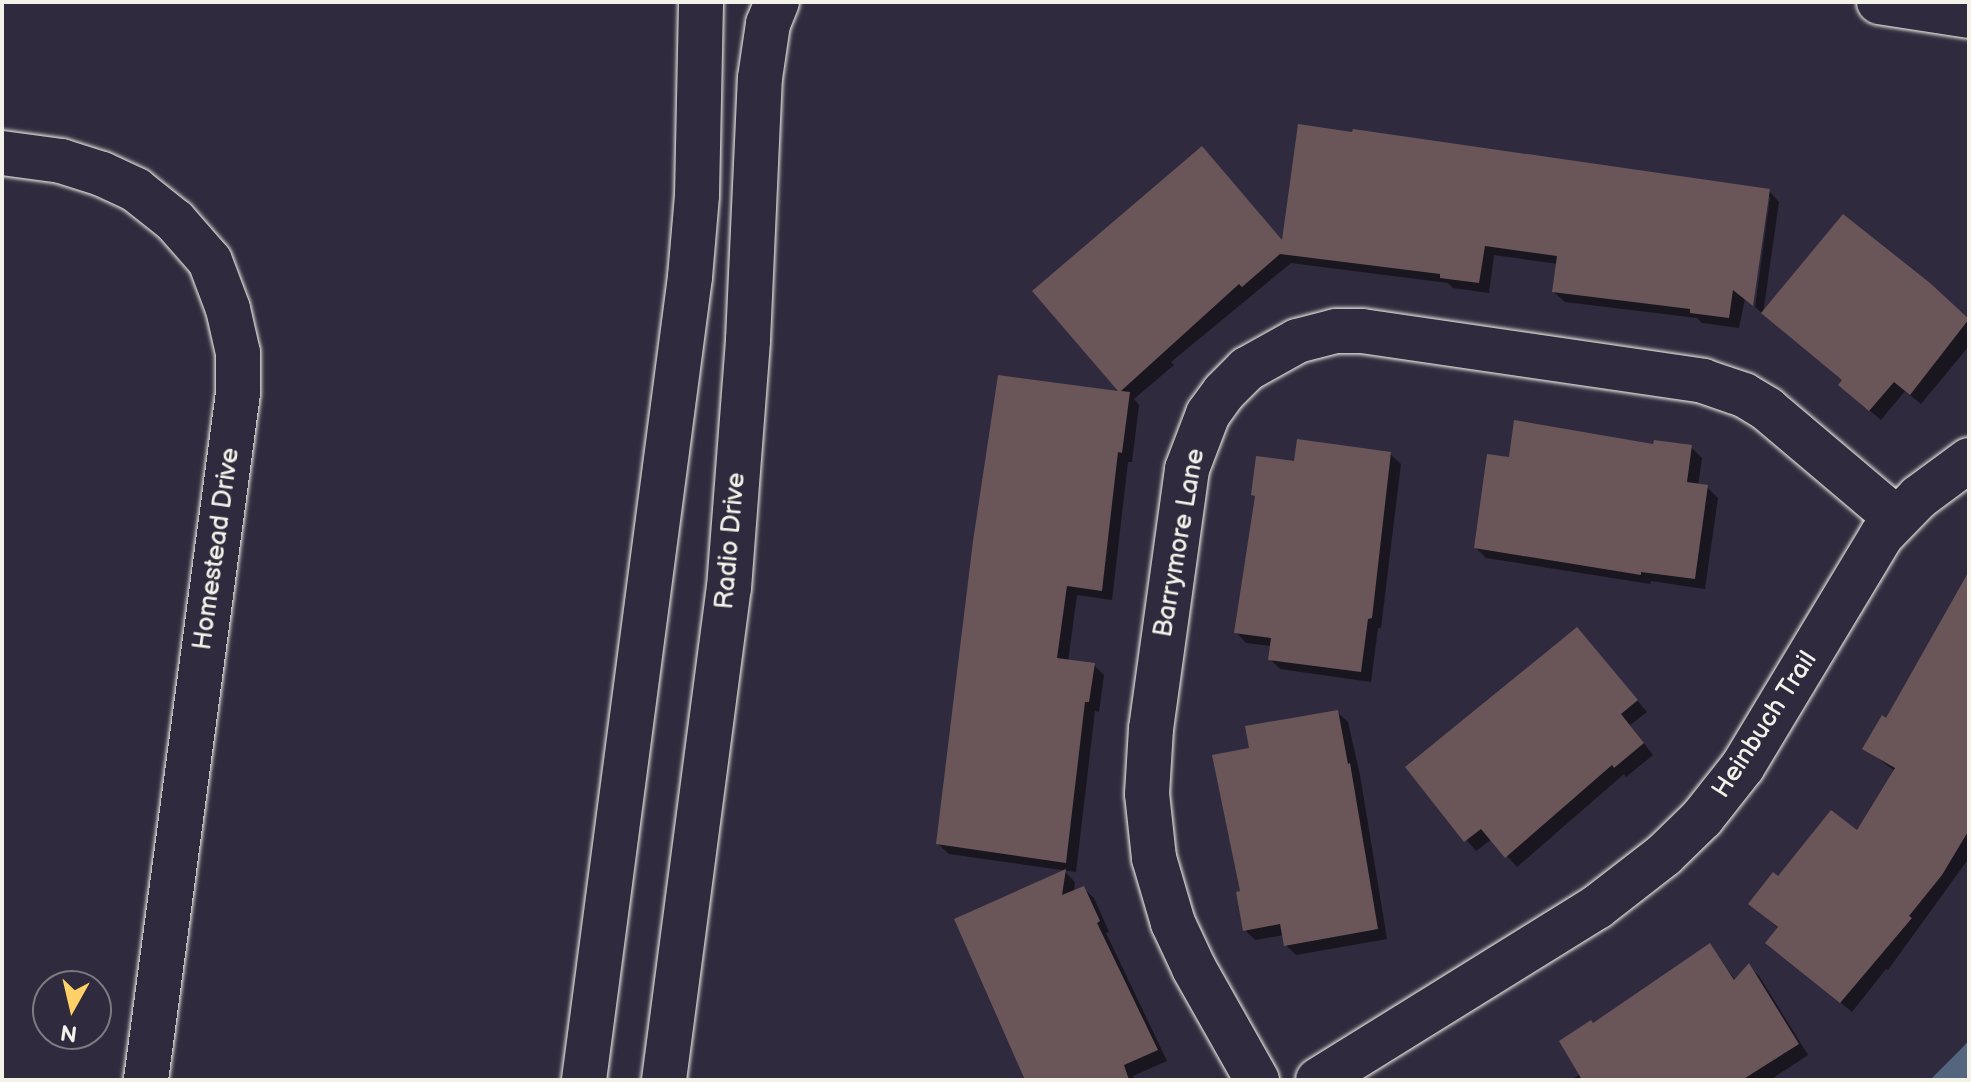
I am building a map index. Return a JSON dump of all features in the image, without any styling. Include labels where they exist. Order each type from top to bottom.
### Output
[{"type":"street","points":[[584,1080],[689,292],[697,195],[701,2]]},
{"type":"street","name":"Radio Drive","points":[[664,1080],[729,588],[748,340],[760,78],[768,24],[777,2]]},
{"type":"street","points":[[1879,2],[1969,16]]},
{"type":"street","name":"Homestead Drive","points":[[2,153],[61,161],[102,174],[136,190],[175,221],[210,261],[238,353],[238,393],[146,1080]]},
{"type":"street","name":"Barrymore Lane","points":[[1257,1080],[1180,941],[1154,858],[1147,794],[1151,729],[1187,469],[1208,414],[1247,369],[1297,341],[1336,331],[1362,331],[1703,381],[1744,395],[1767,409],[1896,518]]},
{"type":"street","name":"Heinbuch Trail","points":[[1318,1080],[1597,907],[1676,844],[1743,766],[1877,542],[1896,518],[1969,460]]},
{"type":"water","points":[[1969,1040],[1969,1080],[1930,1080],[1964,1046]]},
{"type":"building","points":[[1298,124],[1352,132],[1353,129],[1770,189],[1753,306],[1733,290],[1729,318],[1690,313],[1690,309],[1552,292],[1557,256],[1485,246],[1479,283],[1440,278],[1440,274],[1280,254],[1242,287],[1239,284],[1121,391],[1130,392],[1122,453],[1118,452],[1102,591],[1067,586],[1057,658],[1095,663],[1089,702],[1085,702],[1066,863],[936,844],[973,541],[998,375],[1118,391],[1032,291],[1202,146],[1282,240]]},
{"type":"building","points":[[1843,214],[1930,283],[1969,319],[1910,395],[1894,382],[1869,411],[1838,385],[1842,380],[1761,313]]},
{"type":"building","points":[[1514,420],[1653,444],[1654,440],[1692,445],[1687,482],[1708,485],[1695,579],[1641,572],[1641,575],[1474,548],[1487,454],[1509,457]]},
{"type":"building","points":[[1297,439],[1391,452],[1372,618],[1368,619],[1361,672],[1268,660],[1271,638],[1234,633],[1255,496],[1251,495],[1256,456],[1294,461]]},
{"type":"building","points":[[1969,571],[1969,830],[1942,875],[1909,916],[1912,918],[1840,1003],[1765,943],[1778,927],[1748,904],[1773,872],[1778,876],[1831,810],[1857,830],[1895,768],[1862,749],[1882,715],[1886,718]]},
{"type":"building","points":[[1577,627],[1638,700],[1621,714],[1644,743],[1614,768],[1612,765],[1505,858],[1481,829],[1464,842],[1405,767]]},
{"type":"building","points":[[1338,710],[1378,929],[1284,946],[1280,924],[1243,931],[1236,892],[1240,891],[1212,755],[1249,748],[1245,726]]},
{"type":"building","points":[[1066,869],[1062,895],[1084,886],[1100,921],[1097,923],[1158,1050],[1124,1065],[1129,1080],[1025,1080],[954,919]]},
{"type":"building","points":[[1710,943],[1734,980],[1749,963],[1799,1044],[1742,1080],[1582,1080],[1559,1041],[1591,1020],[1593,1023]]}]
